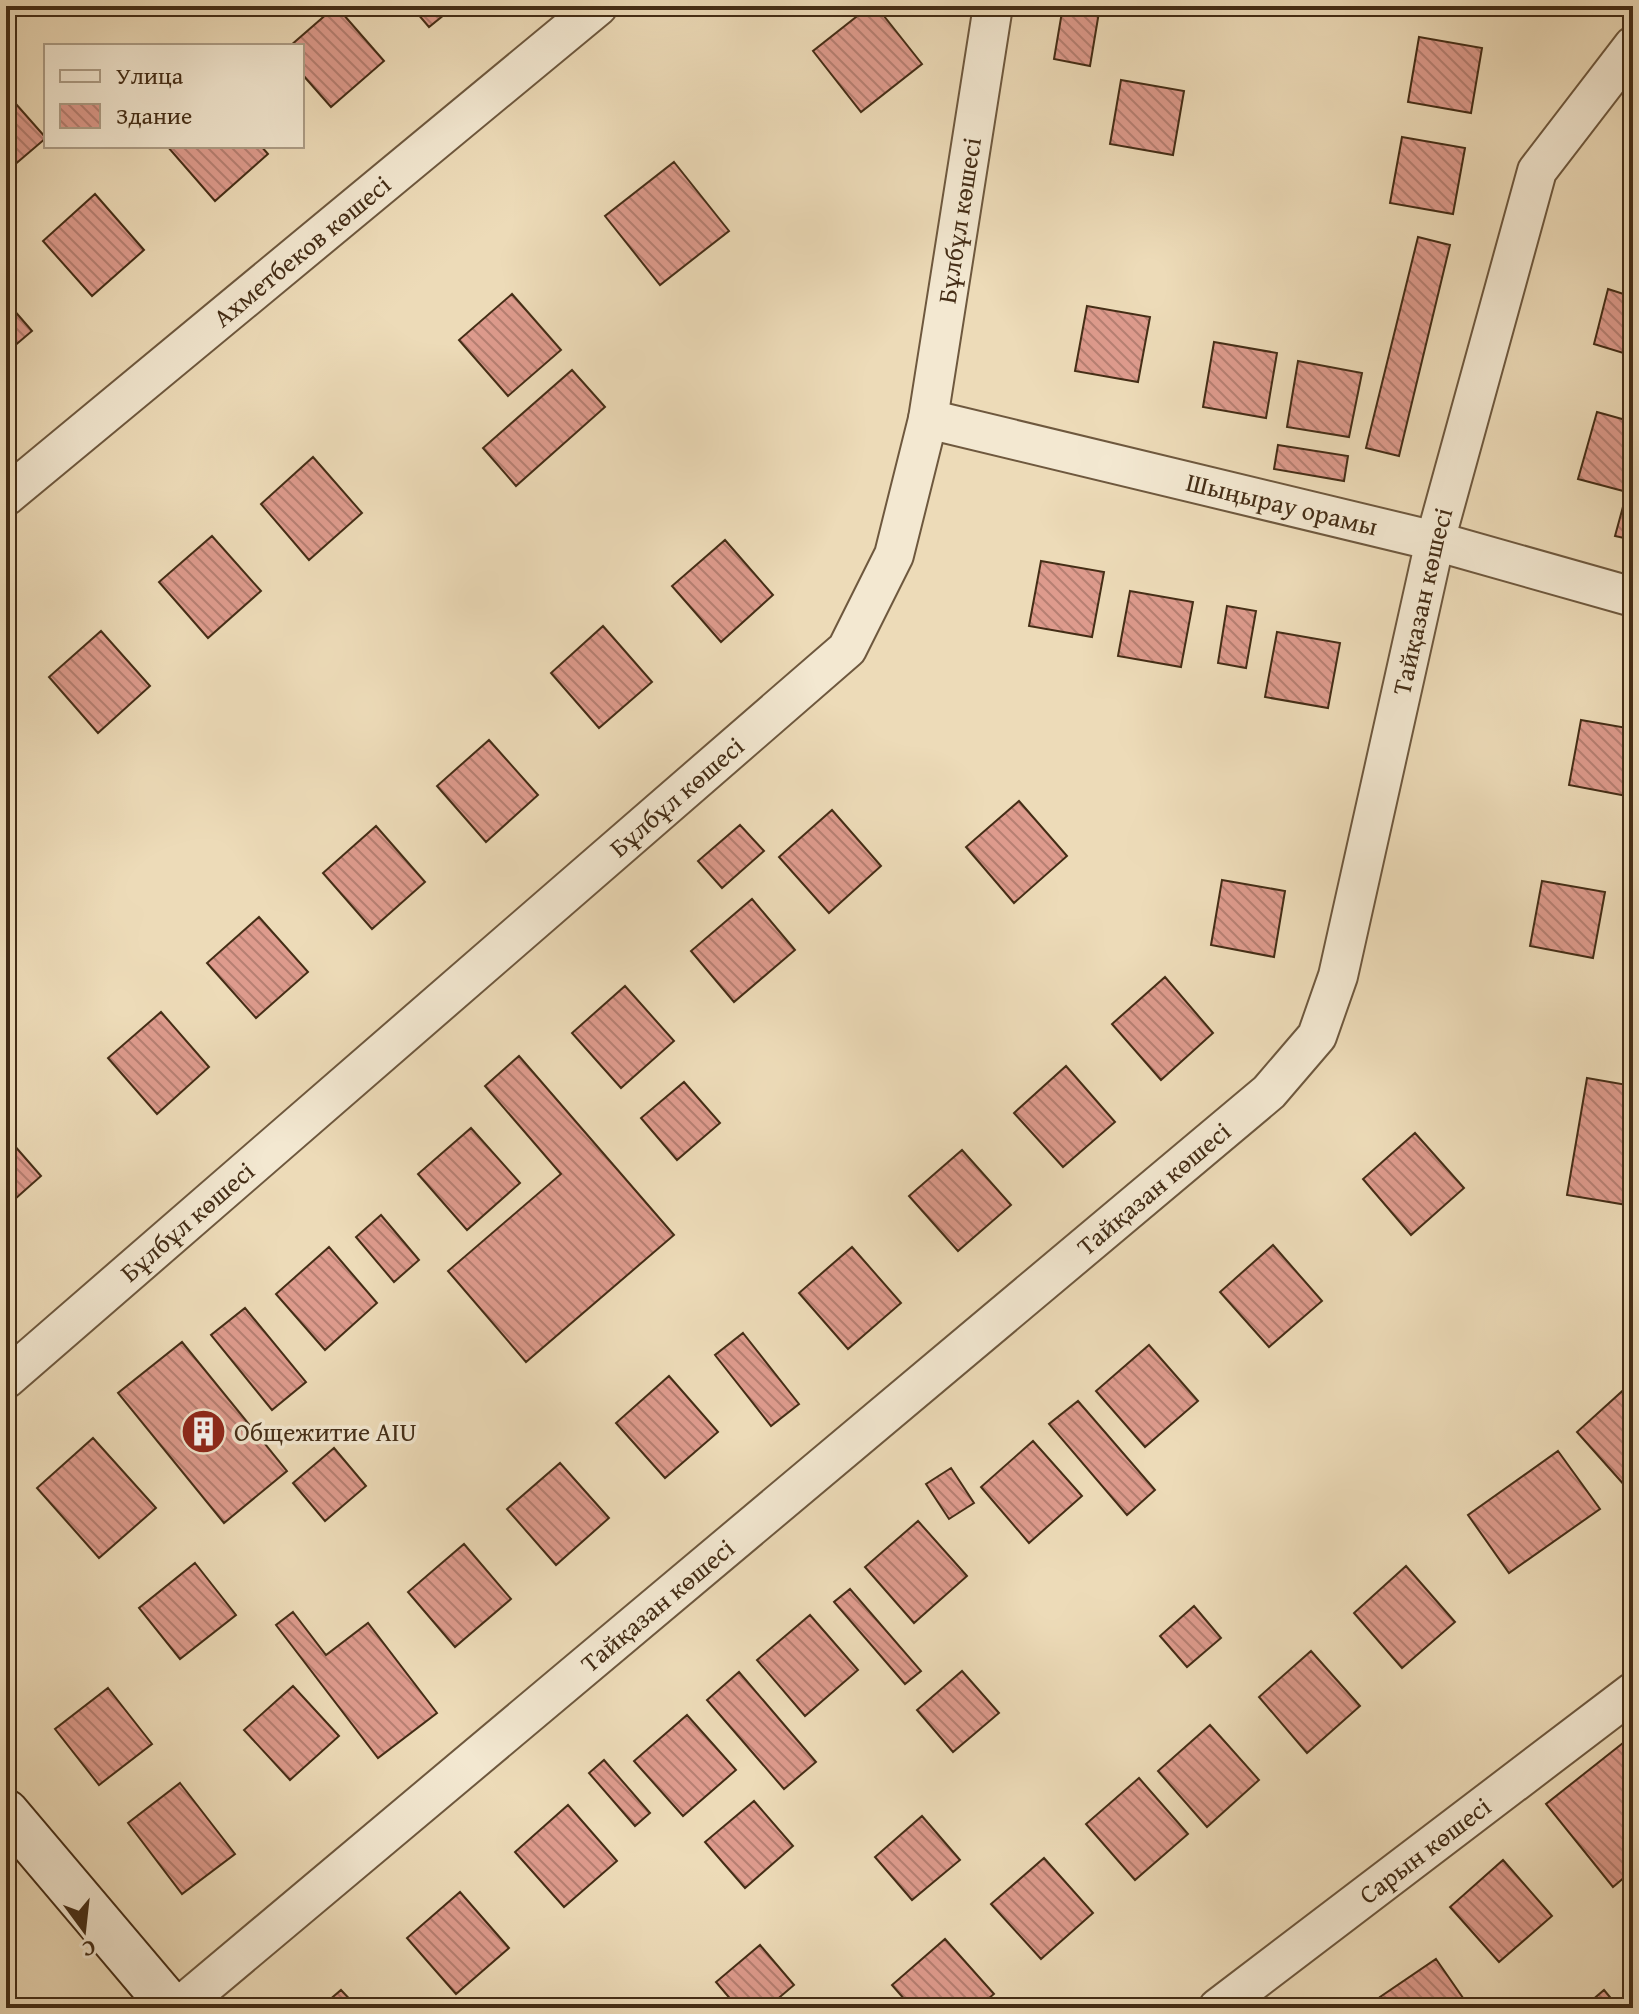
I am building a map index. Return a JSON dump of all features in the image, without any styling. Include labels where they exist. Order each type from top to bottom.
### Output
[{"type":"street","name":"Ахметбеков көшесі","points":[[6,496],[598,6]]},
{"type":"street","name":"Бұлбұл көшесі","points":[[6,1379],[847,649],[894,555],[928,419],[993,6]]},
{"type":"street","name":"Тайқазан көшесі","points":[[178,2008],[1269,1092],[1317,1036],[1338,976],[1435,541],[1537,171],[1633,46]]},
{"type":"street","name":"Шыңырау орамы","points":[[928,419],[1435,541],[1633,597]]},
{"type":"street","name":"Сарын көшесі","points":[[1218,2008],[1633,1692]]},
{"type":"street","points":[[6,1812],[172,2008]]},
{"type":"building","points":[[336,6],[384,61],[331,107],[304,76],[304,44],[292,44]]},
{"type":"building","points":[[411,6],[455,6],[429,27]]},
{"type":"building","points":[[870,6],[876,6],[922,64],[861,112],[813,51]]},
{"type":"building","points":[[1063,6],[1100,6],[1090,66],[1054,59]]},
{"type":"building","points":[[1419,37],[1482,48],[1471,113],[1408,102]]},
{"type":"building","points":[[1121,80],[1184,91],[1173,155],[1110,144]]},
{"type":"building","points":[[6,96],[44,136],[44,140],[6,172]]},
{"type":"building","points":[[1402,137],[1465,148],[1453,214],[1390,203]]},
{"type":"building","points":[[169,148],[263,148],[268,154],[215,201]]},
{"type":"building","points":[[674,162],[729,231],[660,285],[605,216]]},
{"type":"building","points":[[95,194],[144,250],[92,296],[43,241]]},
{"type":"building","points":[[1418,237],[1450,245],[1399,456],[1366,448]]},
{"type":"building","points":[[1608,289],[1633,297],[1633,356],[1594,344]]},
{"type":"building","points":[[512,294],[561,350],[508,396],[459,340]]},
{"type":"building","points":[[6,301],[32,331],[6,353]]},
{"type":"building","points":[[1087,306],[1150,317],[1138,382],[1075,371]]},
{"type":"building","points":[[1214,342],[1277,353],[1266,418],[1203,407]]},
{"type":"building","points":[[1298,361],[1362,373],[1349,437],[1287,427]]},
{"type":"building","points":[[572,370],[605,407],[516,486],[483,448]]},
{"type":"building","points":[[1597,412],[1633,422],[1633,540],[1615,536],[1627,492],[1578,479]]},
{"type":"building","points":[[1278,445],[1348,456],[1344,481],[1274,469]]},
{"type":"building","points":[[313,457],[362,513],[309,560],[261,504]]},
{"type":"building","points":[[212,536],[261,591],[208,638],[159,582]]},
{"type":"building","points":[[725,540],[773,595],[721,642],[672,586]]},
{"type":"building","points":[[1041,561],[1104,572],[1092,637],[1029,626]]},
{"type":"building","points":[[1130,591],[1193,602],[1181,667],[1118,656]]},
{"type":"building","points":[[1227,606],[1256,611],[1246,668],[1218,663]]},
{"type":"building","points":[[603,626],[652,682],[599,728],[551,673]]},
{"type":"building","points":[[101,631],[150,686],[98,733],[49,677]]},
{"type":"building","points":[[1277,632],[1340,643],[1328,708],[1265,697]]},
{"type":"building","points":[[1581,720],[1633,729],[1632,797],[1569,785]]},
{"type":"building","points":[[489,740],[538,795],[486,842],[437,786]]},
{"type":"building","points":[[1019,801],[1067,856],[1014,903],[966,847]]},
{"type":"building","points":[[832,810],[881,866],[829,913],[779,857]]},
{"type":"building","points":[[740,825],[764,851],[722,888],[698,861]]},
{"type":"building","points":[[376,826],[425,882],[372,929],[323,873]]},
{"type":"building","points":[[1222,880],[1285,891],[1274,957],[1211,945]]},
{"type":"building","points":[[1542,881],[1605,892],[1593,958],[1530,946]]},
{"type":"building","points":[[752,899],[795,950],[734,1002],[691,951]]},
{"type":"building","points":[[259,917],[308,972],[256,1018],[207,963]]},
{"type":"building","points":[[1165,977],[1213,1033],[1161,1080],[1112,1024]]},
{"type":"building","points":[[625,986],[674,1041],[621,1088],[572,1033]]},
{"type":"building","points":[[161,1012],[209,1067],[157,1114],[108,1058]]},
{"type":"building","points":[[519,1056],[674,1235],[526,1362],[448,1271],[561,1174],[485,1086]]},
{"type":"building","points":[[1066,1066],[1115,1122],[1063,1167],[1014,1113]]},
{"type":"building","points":[[1587,1078],[1633,1086],[1633,1174],[1627,1205],[1567,1195]]},
{"type":"building","points":[[684,1082],[720,1123],[677,1160],[641,1118]]},
{"type":"building","points":[[471,1128],[520,1183],[467,1230],[418,1174]]},
{"type":"building","points":[[1415,1133],[1464,1188],[1411,1235],[1363,1179]]},
{"type":"building","points":[[6,1136],[41,1176],[6,1207]]},
{"type":"building","points":[[962,1150],[1011,1205],[958,1251],[909,1196]]},
{"type":"building","points":[[381,1215],[419,1260],[394,1282],[356,1237]]},
{"type":"building","points":[[1273,1245],[1322,1301],[1269,1347],[1220,1292]]},
{"type":"building","points":[[329,1247],[377,1303],[325,1350],[276,1294]]},
{"type":"building","points":[[852,1247],[901,1303],[848,1349],[799,1293]]},
{"type":"building","points":[[245,1308],[306,1382],[272,1410],[211,1335]]},
{"type":"building","points":[[743,1333],[799,1404],[771,1426],[715,1355]]},
{"type":"building","name":"Общежитие AIU","points":[[182,1342],[287,1471],[224,1523],[118,1393]]},
{"type":"building","points":[[1149,1345],[1198,1401],[1145,1447],[1096,1391]]},
{"type":"building","points":[[669,1376],[718,1432],[665,1478],[616,1423]]},
{"type":"building","points":[[1629,1385],[1633,1389],[1633,1481],[1626,1487],[1577,1432]]},
{"type":"building","points":[[1078,1401],[1155,1490],[1127,1515],[1049,1424]]},
{"type":"building","points":[[93,1438],[156,1508],[99,1558],[37,1488]]},
{"type":"building","points":[[1033,1441],[1082,1496],[1029,1543],[981,1487]]},
{"type":"building","points":[[334,1448],[366,1486],[325,1521],[293,1483]]},
{"type":"building","points":[[1558,1451],[1600,1509],[1509,1573],[1468,1515]]},
{"type":"building","points":[[560,1463],[609,1518],[556,1565],[507,1509]]},
{"type":"building","points":[[951,1468],[974,1503],[949,1519],[926,1484]]},
{"type":"building","points":[[918,1521],[967,1576],[914,1623],[865,1567]]},
{"type":"building","points":[[464,1544],[511,1599],[455,1647],[408,1592]]},
{"type":"building","points":[[195,1563],[236,1615],[180,1659],[139,1608]]},
{"type":"building","points":[[1406,1566],[1455,1622],[1402,1668],[1354,1613]]},
{"type":"building","points":[[850,1589],[921,1671],[905,1684],[834,1602]]},
{"type":"building","points":[[1194,1606],[1221,1638],[1187,1667],[1160,1636]]},
{"type":"building","points":[[293,1612],[326,1655],[368,1623],[437,1713],[378,1758],[276,1625]]},
{"type":"building","points":[[810,1615],[858,1670],[805,1716],[757,1660]]},
{"type":"building","points":[[1311,1651],[1360,1706],[1307,1753],[1259,1697]]},
{"type":"building","points":[[962,1671],[999,1713],[953,1752],[917,1710]]},
{"type":"building","points":[[739,1672],[816,1762],[784,1789],[707,1700]]},
{"type":"building","points":[[293,1686],[339,1736],[290,1780],[244,1730]]},
{"type":"building","points":[[108,1688],[152,1744],[99,1785],[55,1729]]},
{"type":"building","points":[[687,1715],[736,1770],[683,1816],[634,1761]]},
{"type":"building","points":[[1210,1725],[1259,1780],[1207,1827],[1158,1771]]},
{"type":"building","points":[[1633,1735],[1633,1832],[1628,1836],[1633,1843],[1633,1870],[1613,1887],[1546,1804]]},
{"type":"building","points":[[604,1760],[650,1813],[635,1826],[589,1773]]},
{"type":"building","points":[[1139,1778],[1188,1834],[1135,1880],[1086,1824]]},
{"type":"building","points":[[180,1783],[235,1854],[182,1894],[128,1823]]},
{"type":"building","points":[[754,1801],[793,1846],[745,1888],[705,1842]]},
{"type":"building","points":[[568,1805],[617,1861],[564,1907],[515,1852]]},
{"type":"building","points":[[922,1816],[960,1860],[912,1900],[875,1857]]},
{"type":"building","points":[[1044,1858],[1093,1913],[1041,1959],[991,1904]]},
{"type":"building","points":[[1503,1860],[1552,1916],[1499,1962],[1450,1907]]},
{"type":"building","points":[[460,1892],[509,1948],[456,1994],[407,1938]]},
{"type":"building","points":[[945,1939],[994,1994],[977,2008],[912,2008],[892,1985]]},
{"type":"building","points":[[760,1945],[794,1985],[767,2008],[738,2008],[716,1982]]},
{"type":"building","points":[[1436,1959],[1470,2008],[1388,2008],[1380,1997]]},
{"type":"building","points":[[341,1990],[358,2008],[320,2008]]},
{"type":"building","points":[[1604,1990],[1619,2008],[1583,2008]]},
{"type":"place","name":"Общежитие AIU","points":[[203,1432]]}]
